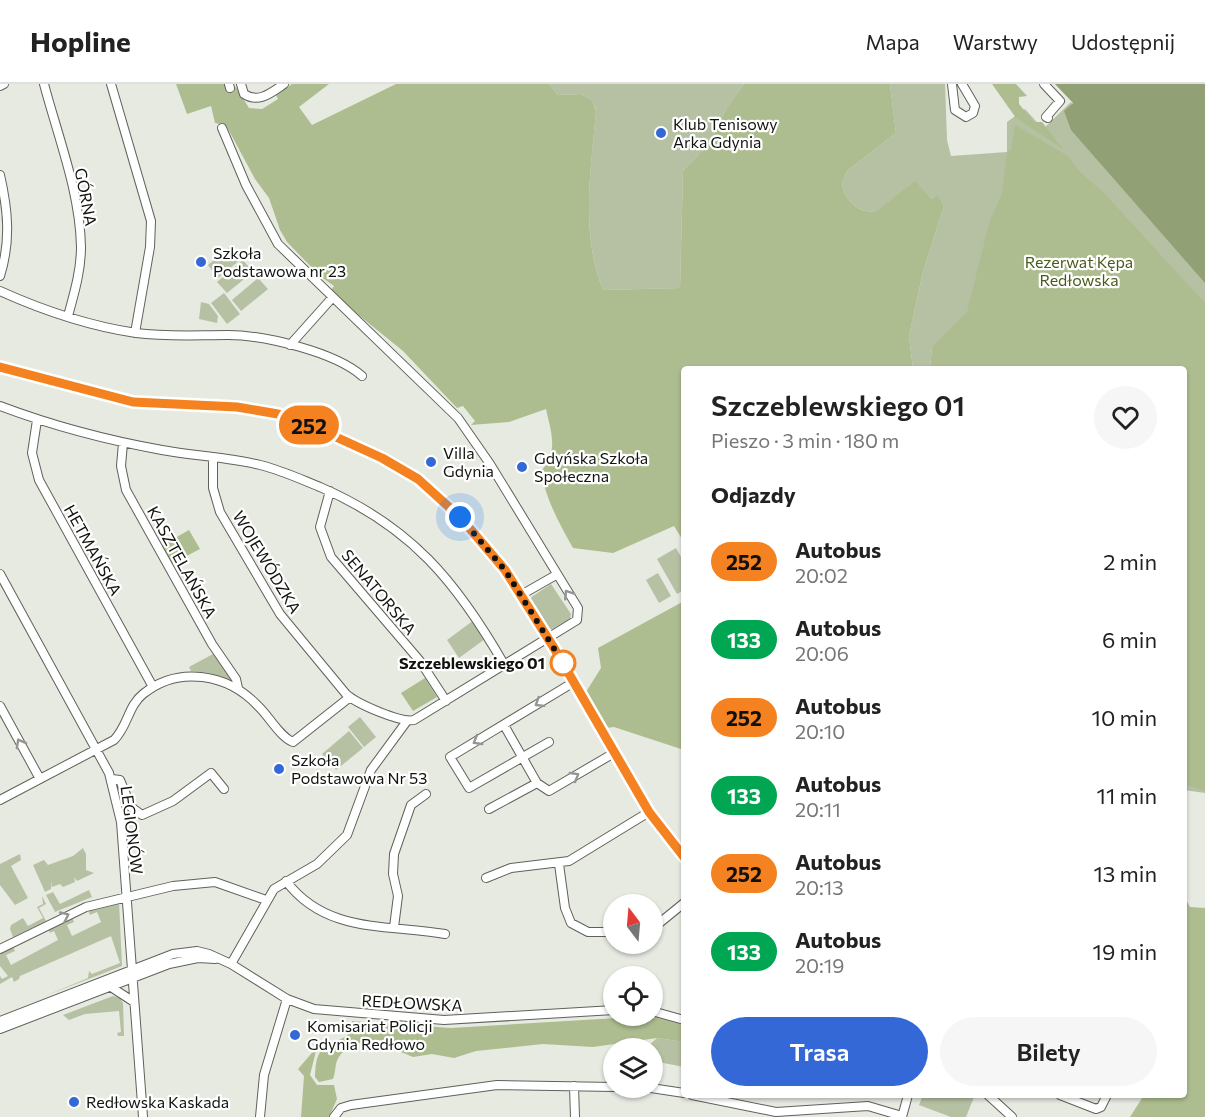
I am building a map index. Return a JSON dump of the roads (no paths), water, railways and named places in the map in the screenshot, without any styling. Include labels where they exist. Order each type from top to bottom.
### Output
[{"type":"street","name":"GÓRNA","points":[[44,84],[72,189],[79,227],[80,262],[68,316]]},
{"type":"street","points":[[111,84],[151,220],[150,247],[135,333]]},
{"type":"street","points":[[241,84],[244,94],[254,98],[265,96],[284,84]]},
{"type":"street","points":[[952,84],[955,110],[966,117],[973,113],[975,106],[962,84]]},
{"type":"street","points":[[1044,84],[1060,101],[1046,117],[1048,118]]},
{"type":"street","points":[[222,128],[246,184],[275,240],[458,418],[490,464],[578,608],[579,615],[577,620],[549,640],[446,701],[407,721],[371,770],[347,834],[317,864],[274,889],[231,964]]},
{"type":"street","points":[[0,175],[8,230],[6,253],[0,276]]},
{"type":"street","points":[[0,291],[68,316],[135,333],[169,336],[241,336],[290,345],[349,365],[362,376]]},
{"type":"street","points":[[290,345],[332,297]]},
{"type":"street","points":[[0,367],[133,402],[237,407],[303,422],[394,464],[435,492],[491,552],[521,595],[649,812],[681,853]]},
{"type":"street","points":[[0,406],[37,420],[123,443],[262,465],[330,491],[381,519],[426,555],[472,613],[505,666]]},
{"type":"street","name":"HETMAŃSKA","points":[[37,420],[32,453],[39,480],[153,687]]},
{"type":"street","name":"KASZTELAŃSKA","points":[[123,443],[121,466],[126,490],[212,644],[236,679],[238,688]]},
{"type":"street","name":"WOJEWÓDZKA","points":[[213,457],[212,476],[216,502],[252,567],[280,614],[350,697]]},
{"type":"street","name":"SENATORSKA","points":[[330,491],[320,527],[332,557],[420,661],[446,701]]},
{"type":"street","name":"LEGIONÓW","points":[[0,574],[112,779],[126,896],[142,1117]]},
{"type":"street","points":[[521,595],[556,575]]},
{"type":"street","points":[[0,800],[98,750],[121,733],[135,703],[153,687],[166,681],[192,675],[216,679],[238,688],[253,700],[293,742],[350,697],[407,721]]},
{"type":"street","points":[[549,742],[469,788],[450,757],[574,682]]},
{"type":"street","points":[[0,706],[40,779]]},
{"type":"street","points":[[504,725],[537,783],[549,791],[614,753]]},
{"type":"street","points":[[112,779],[120,780],[131,807],[142,815],[173,801],[211,773],[224,789]]},
{"type":"street","points":[[489,809],[537,783]]},
{"type":"street","points":[[394,927],[398,896],[393,874],[394,854],[411,805],[426,794]]},
{"type":"street","points":[[486,879],[511,867],[559,864],[569,861],[649,812]]},
{"type":"street","points":[[559,864],[567,913],[571,923],[588,932],[603,932]]},
{"type":"street","points":[[286,881],[309,905],[328,916],[343,921],[445,934]]},
{"type":"street","points":[[0,949],[86,907],[188,883],[215,882],[266,900]]},
{"type":"street","points":[[663,920],[681,905]]},
{"type":"street","name":"REDŁOWSKA","points":[[0,1021],[132,974],[183,960],[222,960],[287,999],[314,1010],[415,1019],[466,1019],[603,1011]]},
{"type":"street","name":"REDŁOWSKA","points":[[0,1029],[111,987],[132,974]]},
{"type":"street","points":[[111,987],[134,1002]]},
{"type":"street","points":[[260,1117],[264,1075],[287,999]]},
{"type":"street","points":[[663,1014],[681,1019]]},
{"type":"street","points":[[574,1086],[575,1117]]},
{"type":"street","points":[[334,1117],[342,1108],[351,1105],[476,1087],[603,1087]]},
{"type":"street","points":[[663,1090],[681,1093]]},
{"type":"street","points":[[707,1098],[776,1112],[868,1106],[902,1117],[907,1098]]},
{"type":"street","points":[[991,1098],[1012,1117]]},
{"type":"street","points":[[1068,1098],[1096,1109],[1101,1107],[1106,1098]]},
{"type":"place","name":"Klub Tenisowy Arka Gdynia","points":[[661,133]]},
{"type":"place","name":"Szkoła Podstawowa nr 23","points":[[201,262]]},
{"type":"place","name":"Villa Gdynia","points":[[431,462]]},
{"type":"place","name":"Gdyńska Szkoła Społeczna","points":[[522,467]]},
{"type":"place","name":"Szczeblewskiego 01","points":[[563,663]]},
{"type":"place","name":"Szkoła Podstawowa Nr 53","points":[[279,769]]},
{"type":"place","name":"Komisariat Policji Gdynia Redłowo","points":[[295,1035]]},
{"type":"place","name":"Redłowska Kaskada","points":[[74,1102]]},
{"type":"park label","name":"Rezerwat Kępa Redłowska","points":[[1079,271]]}]
